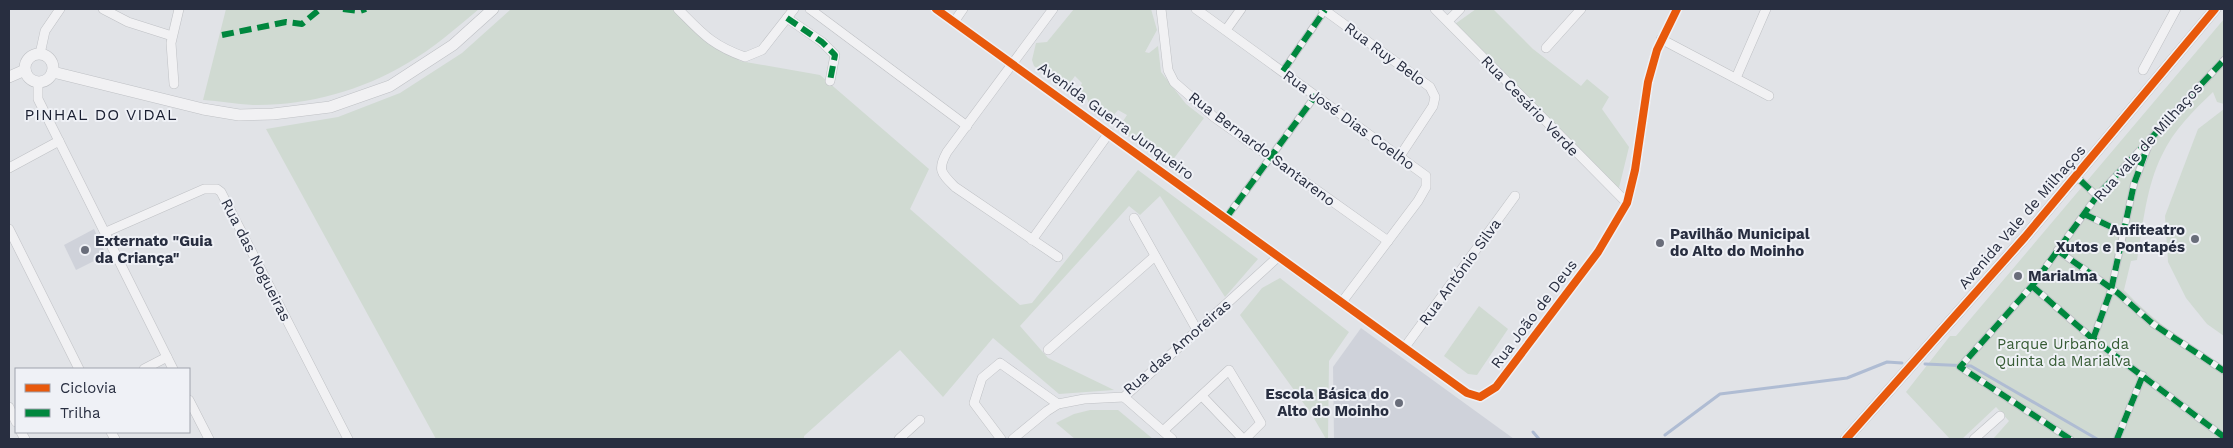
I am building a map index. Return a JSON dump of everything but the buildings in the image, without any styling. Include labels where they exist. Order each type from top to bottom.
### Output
[{"type":"street","points":[[40,54],[45,31],[60,9]]},
{"type":"street","points":[[103,9],[124,20],[172,36]]},
{"type":"street","points":[[174,84],[172,36],[179,9]]},
{"type":"street","points":[[53,72],[203,109],[239,115],[273,114],[330,107],[390,86],[453,45],[494,9]]},
{"type":"street","points":[[678,9],[707,39],[722,49],[745,57],[762,50],[794,9]]},
{"type":"street","points":[[810,9],[967,126]]},
{"type":"street","name":"Avenida Guerra Junqueiro","points":[[936,9],[1279,256]]},
{"type":"street","points":[[954,22],[963,9]]},
{"type":"street","points":[[1053,9],[940,164],[942,174],[955,187],[1058,257]]},
{"type":"street","name":"Rua Bernardo Santareno","points":[[1161,9],[1168,70],[1174,82],[1214,117],[1388,241]]},
{"type":"street","name":"Rua José Dias Coelho","points":[[1196,9],[1426,176],[1428,181],[1418,201],[1342,302]]},
{"type":"street","points":[[1226,30],[1241,9]]},
{"type":"street","points":[[1283,71],[1324,9]]},
{"type":"street","name":"Rua Ruy Belo","points":[[1324,9],[1430,87],[1435,97],[1433,106],[1400,156]]},
{"type":"street","name":"Rua Cesário Verde","points":[[1435,9],[1540,118],[1627,203]]},
{"type":"street","points":[[1448,21],[1460,9]]},
{"type":"street","points":[[1546,48],[1581,9]]},
{"type":"street","name":"Rua João de Deus","points":[[1279,256],[1467,393],[1480,397],[1492,392],[1598,252],[1627,203],[1635,170],[1648,82],[1662,39],[1677,9]]},
{"type":"street","points":[[1736,78],[1766,9]]},
{"type":"street","points":[[2143,70],[2176,9]]},
{"type":"street","name":"Avenida Vale de Milhaços","points":[[1846,439],[2025,237],[2215,9]]},
{"type":"street","points":[[787,18],[822,42],[835,55],[830,81]]},
{"type":"street","points":[[1662,39],[1770,96]]},
{"type":"street","points":[[40,54],[49,58],[54,67],[47,80],[38,83],[29,79],[25,70],[28,59],[40,54]]},
{"type":"street","name":"Rua vale de Milhaços","points":[[2070,439],[1962,364],[2032,286],[2097,196],[2224,60]]},
{"type":"street","points":[[9,78],[25,70]]},
{"type":"street","points":[[38,83],[38,100],[106,232],[172,368]]},
{"type":"street","points":[[1226,218],[1316,95]]},
{"type":"street","points":[[1032,240],[1110,133]]},
{"type":"street","points":[[2093,339],[2111,290],[2134,184],[2152,135]]},
{"type":"street","points":[[9,168],[59,141]]},
{"type":"street","points":[[2081,181],[2097,196]]},
{"type":"street","name":"Rua das Nogueiras","points":[[106,232],[204,189],[211,188],[221,192],[348,439]]},
{"type":"street","name":"Rua António Silva","points":[[1405,347],[1515,196]]},
{"type":"street","points":[[2084,214],[2124,233]]},
{"type":"street","points":[[1134,218],[1197,330]]},
{"type":"street","points":[[9,229],[78,368]]},
{"type":"street","points":[[2057,250],[2111,290],[2118,293],[2154,324],[2224,371]]},
{"type":"street","points":[[1048,350],[1155,256]]},
{"type":"street","name":"Rua das Amoreiras","points":[[1015,439],[1047,411],[1058,404],[1084,399],[1124,397],[1279,256]]},
{"type":"street","points":[[2032,286],[2093,339],[2224,437]]},
{"type":"street","points":[[146,368],[167,358]]},
{"type":"street","points":[[1001,439],[974,403],[982,378],[1000,363],[1058,404]]},
{"type":"street","points":[[1163,431],[1229,370],[1261,423],[1244,439],[1202,396]]},
{"type":"street","points":[[2117,439],[2143,375]]},
{"type":"street","points":[[1124,397],[1172,439]]},
{"type":"street","points":[[190,402],[209,439]]},
{"type":"street","points":[[9,407],[15,420]]},
{"type":"street","points":[[1974,439],[2000,416]]},
{"type":"street","points":[[899,439],[920,420]]},
{"type":"shaded area","name":"Externato \"Guia da Criança\"","points":[[94,229],[106,255],[76,270],[64,245]]},
{"type":"shaded area","name":"Escola Básica do Alto do Moinho","points":[[1361,328],[1514,439],[1334,439],[1333,367]]},
{"type":"green space","points":[[226,9],[479,9],[426,52],[389,74],[352,89],[312,100],[273,105],[253,105],[203,100]]},
{"type":"green space","points":[[511,9],[679,9],[740,61],[820,75],[929,169],[910,209],[1020,305],[1032,303],[1138,170],[1258,259],[1225,297],[1160,196],[1140,215],[1129,206],[1020,326],[1048,358],[1114,390],[1059,394],[993,338],[943,397],[900,350],[804,436],[804,439],[436,439],[266,129],[338,117],[400,93],[462,53]]},
{"type":"green space","points":[[1074,9],[1151,9],[1157,30],[1145,52],[1149,53],[1158,46],[1161,72],[1186,104],[1204,118],[1169,165],[1118,129],[1127,115],[1118,110],[1112,117],[1104,110],[1100,115],[1088,107],[1088,100],[1084,96],[1079,99],[1076,95],[1082,83],[1075,76],[1066,88],[1034,66],[1032,60],[1036,43],[1047,42]]},
{"type":"green space","points":[[1476,9],[1493,9],[1533,49],[1581,86],[1587,79],[1609,97],[1602,109],[1629,147],[1617,196],[1455,24]]},
{"type":"green space","name":"Parque Urbano da Quinta da Marialva","points":[[2224,19],[2224,104],[2217,102],[2213,92],[2184,121],[2167,146],[2152,180],[2137,260],[2131,261],[2124,290],[2171,332],[2224,367],[2224,439],[1993,439],[2009,421],[1996,407],[1962,439],[1950,439],[1906,392],[1950,336],[1956,336]]},
{"type":"green space","name":"Anfiteatro Xutos e Pontapés","points":[[2224,109],[2224,336],[2207,324],[2186,298],[2168,262],[2165,216],[2198,129]]},
{"type":"green space","points":[[1280,278],[1349,332],[1329,361],[1328,439],[1326,439],[1312,415],[1240,315],[1262,288]]},
{"type":"green space","points":[[1479,306],[1508,329],[1477,375],[1468,374],[1444,356]]},
{"type":"green space","points":[[1090,410],[1118,410],[1153,439],[1075,439],[1056,423],[1074,414]]},
{"type":"waterway","points":[[1665,435],[1720,394],[1847,378],[1887,362],[1902,363]]},
{"type":"waterway","points":[[1925,364],[1971,366],[2097,439]]},
{"type":"waterway","points":[[1533,432],[1539,439]]},
{"type":"marked path","points":[[222,35],[286,22],[302,24],[320,9]]},
{"type":"marked path","points":[[343,9],[360,11],[366,9]]},
{"type":"marked path","points":[[1283,71],[1325,10]]},
{"type":"marked path","points":[[787,18],[822,42],[835,55],[830,81]]},
{"type":"marked path","points":[[2070,439],[1960,367],[2032,286],[2097,196],[2224,60]]},
{"type":"marked path","points":[[1226,218],[1316,95]]},
{"type":"marked path","points":[[2093,339],[2111,290],[2134,184],[2150,140]]},
{"type":"marked path","points":[[2081,181],[2097,196]]},
{"type":"marked path","points":[[2084,214],[2124,233]]},
{"type":"marked path","points":[[2057,250],[2118,293],[2153,324],[2224,371]]},
{"type":"marked path","points":[[2032,286],[2093,339],[2224,437]]},
{"type":"marked path","points":[[2117,439],[2143,375]]},
{"type":"cycle path","points":[[936,9],[1467,393],[1480,397],[1496,387],[1598,252],[1627,203],[1635,170],[1648,82],[1657,50],[1677,9]]},
{"type":"cycle path","points":[[1846,439],[2025,237],[2215,9]]},
{"type":"place","name":"Anfiteatro Xutos e Pontapés","points":[[2195,239]]},
{"type":"place","name":"Pavilhão Municipal do Alto do Moinho","points":[[1660,243]]},
{"type":"place","name":"Externato \"Guia da Criança\"","points":[[85,250]]},
{"type":"place","name":"Marialma","points":[[2018,276]]},
{"type":"place","name":"Escola Básica do Alto do Moinho","points":[[1399,403]]},
{"type":"district","name":"PINHAL DO VIDAL","points":[[101,114]]}]
